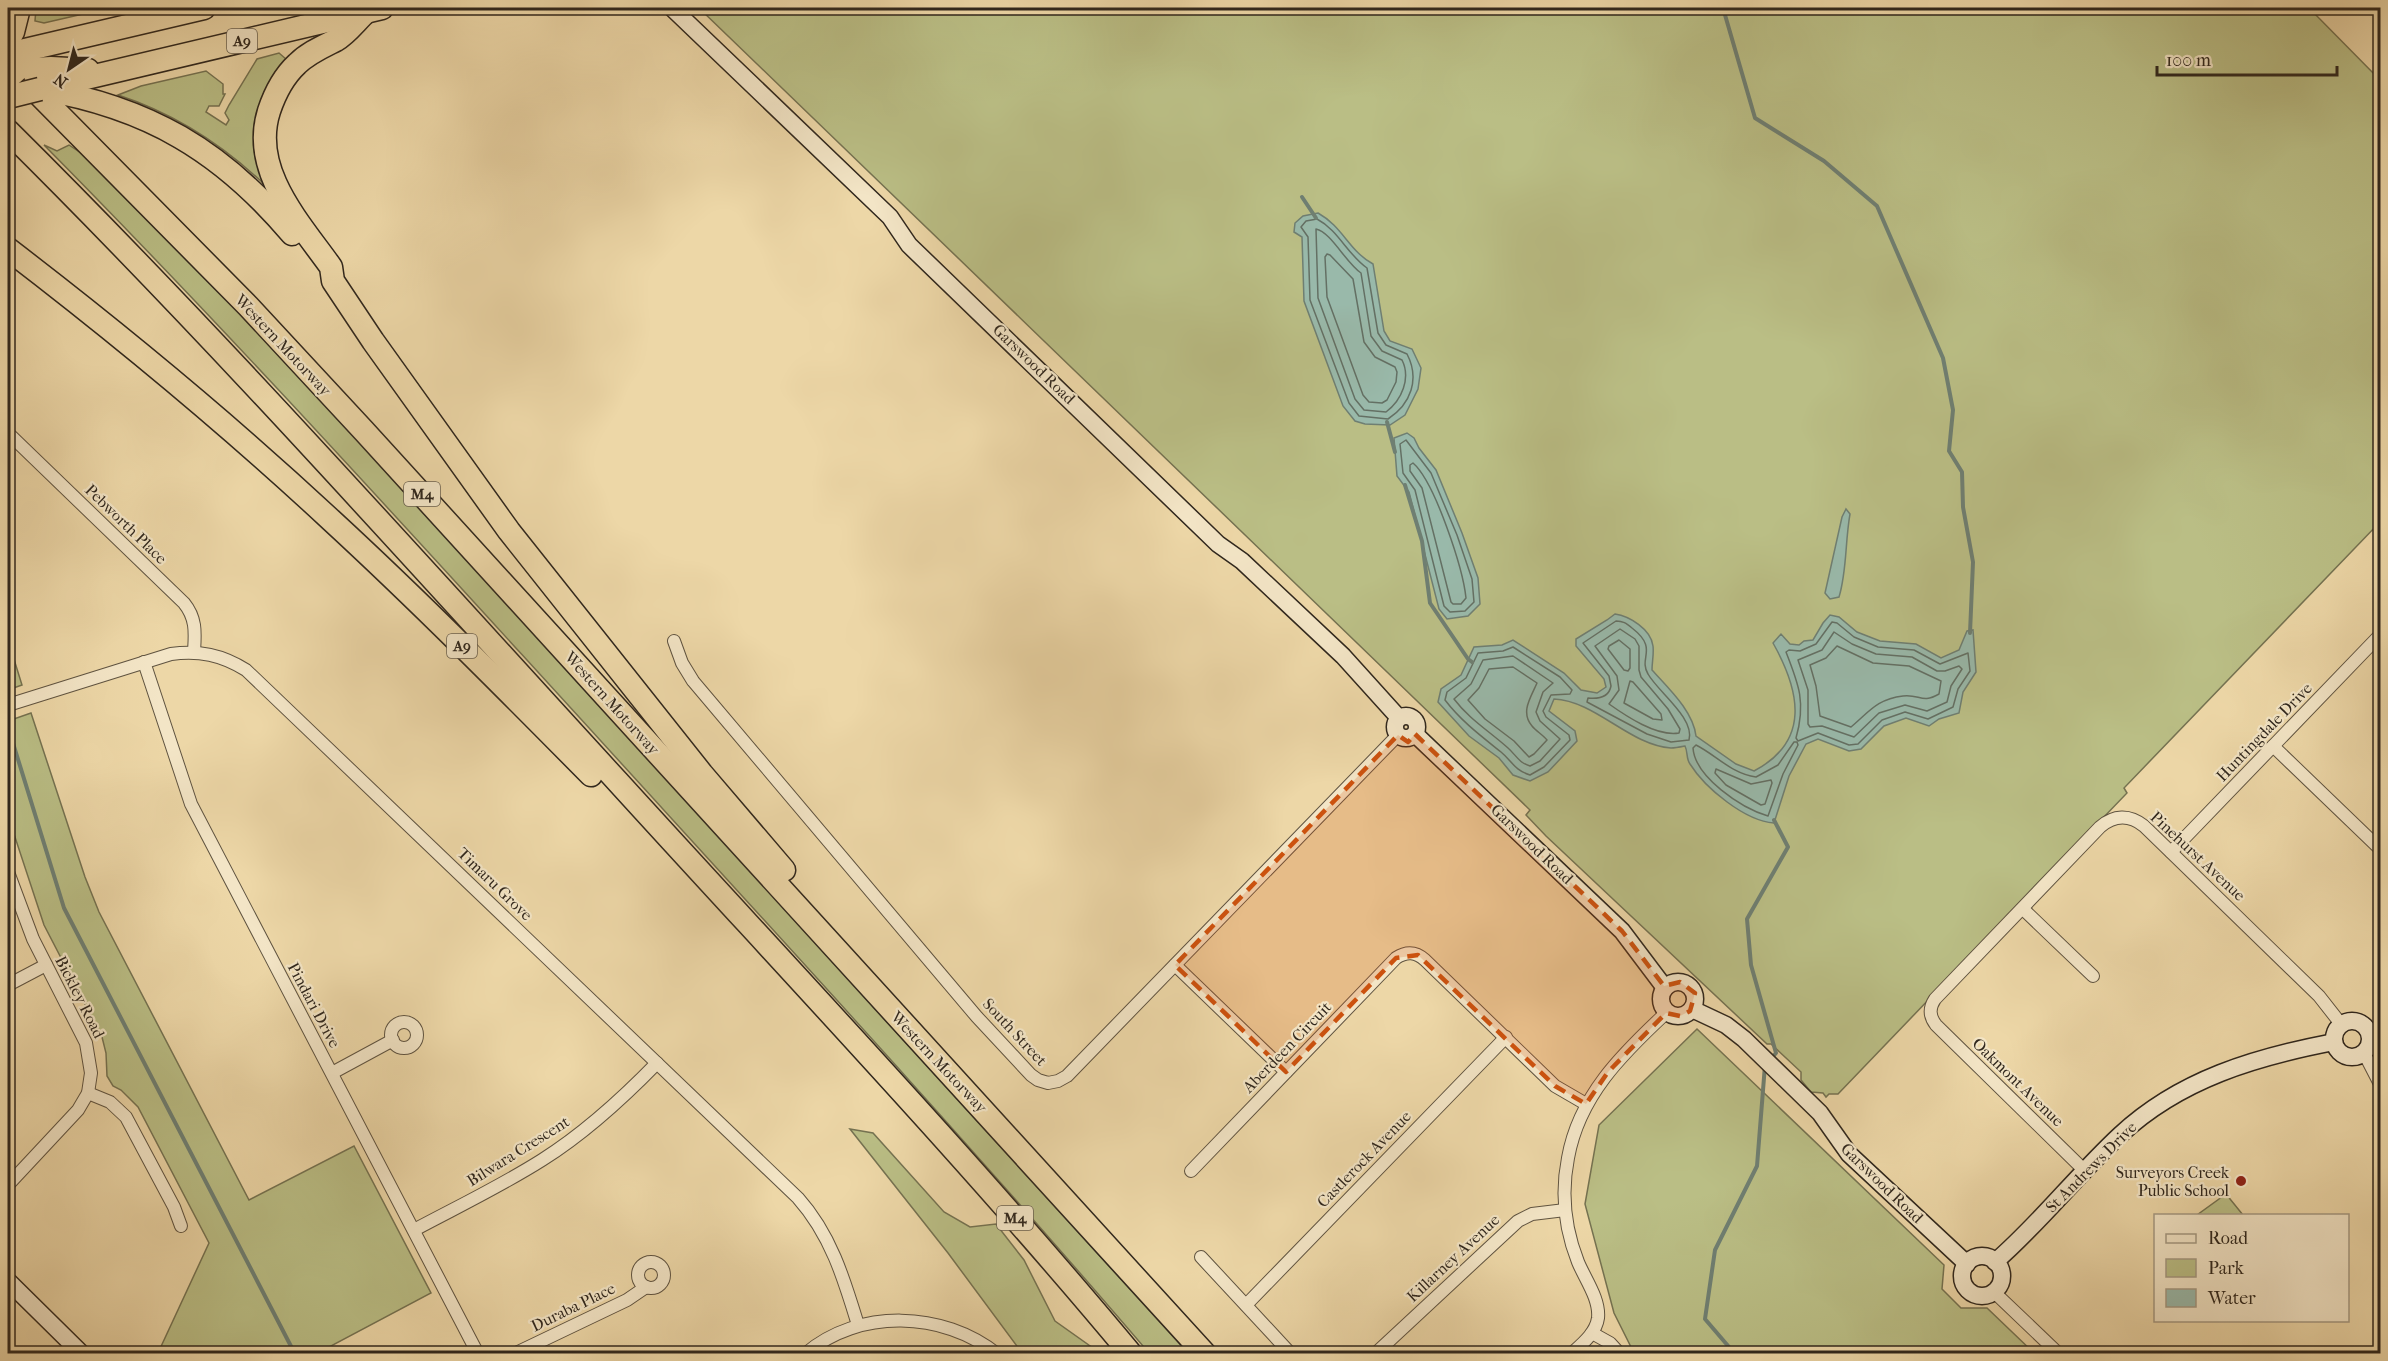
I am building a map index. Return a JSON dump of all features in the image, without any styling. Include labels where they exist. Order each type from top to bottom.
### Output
[{"type":"highway","points":[[10,37],[19,8]]},
{"type":"highway","name":"A9","points":[[8,97],[40,89],[54,70],[89,34],[171,10],[204,8]]},
{"type":"highway","name":"A9","points":[[54,70],[113,71],[374,10]]},
{"type":"highway","name":"M4","points":[[374,10],[337,39],[298,62],[282,80],[265,122],[265,146],[269,170],[279,191],[331,267],[333,281],[372,341],[531,560],[702,774],[813,904],[825,937]]},
{"type":"highway","points":[[9,70],[54,70]]},
{"type":"highway","points":[[9,70],[40,89]]},
{"type":"highway","name":"Western Motorway","points":[[9,70],[248,306],[1205,1353]]},
{"type":"highway","name":"M4","points":[[54,70],[106,104],[149,120],[189,141],[226,167],[275,214],[321,274],[333,281]]},
{"type":"highway","name":"M4","points":[[8,131],[138,262],[273,405],[967,1164],[1131,1353]]},
{"type":"highway","name":"A9","points":[[8,249],[158,368],[292,484],[396,581],[639,824],[668,837]]},
{"type":"street","name":"Garswood Road","points":[[672,8],[890,217],[909,245],[1218,544],[1242,561],[1343,656],[1398,727],[1406,716],[1414,719],[1417,726],[1415,734],[1622,931],[1665,988]]},
{"type":"street","name":"Pebworth Place","points":[[8,433],[184,603],[193,616],[194,652]]},
{"type":"street","name":"Huntingdale Drive","points":[[2171,852],[2380,635]]},
{"type":"street","name":"South Street","points":[[675,641],[682,663],[693,681],[977,1017],[1038,1080],[1054,1083],[1068,1076],[1398,727]]},
{"type":"street","name":"Timaru Grove","points":[[8,705],[163,656],[194,652],[229,660],[256,677],[807,1209],[834,1253],[858,1325]]},
{"type":"street","name":"Pindari Drive","points":[[144,662],[191,804],[478,1353]]},
{"type":"street","points":[[2273,746],[2380,849]]},
{"type":"street","name":"Pinehurst Avenue","points":[[1930,1014],[1935,999],[2100,827],[2112,818],[2124,817],[2140,823],[2171,852],[2319,996],[2341,1024]]},
{"type":"street","name":"Bickley Road","points":[[8,872],[24,917],[86,1043],[91,1062],[88,1094],[73,1117],[8,1185]]},
{"type":"street","points":[[2022,909],[2093,976]]},
{"type":"street","name":"Aberdeen Circuit","points":[[1191,1171],[1396,958],[1411,949],[1563,1092],[1586,1104]]},
{"type":"street","points":[[8,985],[46,965]]},
{"type":"street","points":[[1175,965],[1286,1072]]},
{"type":"street","points":[[1674,982],[1680,982],[1692,988],[1696,999],[1692,1009],[1680,1016],[1666,1012],[1661,1000],[1665,988],[1674,982]]},
{"type":"street","name":"Garswood Road","points":[[1692,1009],[1725,1025],[1744,1039],[1820,1113],[1849,1154],[1967,1264]]},
{"type":"street","points":[[1571,1353],[1592,1333],[1598,1318],[1597,1305],[1574,1250],[1565,1210],[1568,1155],[1586,1104],[1608,1072],[1666,1012]]},
{"type":"street","name":"Oakmont Avenue","points":[[1930,1014],[1936,1025],[2085,1171]]},
{"type":"street","points":[[2350,1020],[2361,1022],[2375,1033],[2364,1053],[2348,1057],[2339,1051],[2334,1042],[2336,1029],[2341,1024],[2350,1020]]},
{"type":"street","name":"Castlerock Avenue","points":[[1246,1305],[1506,1037]]},
{"type":"street","points":[[332,1074],[393,1040]]},
{"type":"street","name":"St Andrews Drive","points":[[1995,1262],[2120,1135],[2143,1116],[2194,1084],[2258,1059],[2334,1042]]},
{"type":"street","points":[[2364,1053],[2380,1084]]},
{"type":"street","name":"Bilwara Crescent","points":[[414,1230],[504,1183],[563,1146],[622,1098],[657,1063]]},
{"type":"street","points":[[88,1094],[110,1102],[126,1117],[174,1207],[181,1226]]},
{"type":"street","name":"Killarney Avenue","points":[[1375,1353],[1518,1221],[1538,1212],[1565,1210]]},
{"type":"street","points":[[1201,1257],[1291,1353]]},
{"type":"street","points":[[1983,1257],[1995,1262],[2001,1274],[2001,1280],[1994,1292],[1981,1296],[1969,1291],[1962,1280],[1962,1273],[1967,1264],[1976,1258],[1983,1257]]},
{"type":"street","points":[[8,1281],[82,1353]]},
{"type":"street","name":"Duraba Place","points":[[514,1353],[627,1300],[645,1287]]},
{"type":"street","points":[[1994,1292],[2059,1353]]},
{"type":"street","points":[[805,1353],[825,1339],[858,1325],[899,1320],[939,1325],[969,1335],[997,1353]]},
{"type":"street","points":[[1592,1333],[1610,1343],[1620,1353]]},
{"type":"highlighted area","points":[[1415,734],[1622,931],[1664,986],[1680,982],[1695,993],[1690,1011],[1680,1016],[1666,1013],[1608,1072],[1586,1104],[1555,1086],[1418,955],[1396,958],[1286,1072],[1175,965],[1398,735],[1408,742]]},
{"type":"green space","points":[[36,8],[109,8],[44,23],[35,21]]},
{"type":"green space","points":[[699,8],[2309,8],[2380,80],[2380,522],[2124,788],[2127,793],[1838,1094],[1829,1094],[1826,1097],[1823,1093],[1811,1092],[1801,1080],[1801,1072],[1771,1044],[1767,1044],[1546,836],[1526,815],[1530,810]]},
{"type":"green space","points":[[279,53],[286,59],[263,95],[265,185],[249,170],[196,132],[158,111],[118,95],[141,86],[206,71],[223,84],[223,94],[225,94],[219,106],[209,106],[206,112],[226,125],[229,120],[225,113],[257,59]]},
{"type":"green space","points":[[44,145],[57,151],[69,145],[93,161],[253,324],[1188,1353],[1149,1353],[877,1045],[463,590],[256,365]]},
{"type":"green space","points":[[8,640],[22,685],[8,690]]},
{"type":"green space","points":[[31,713],[85,877],[99,912],[249,1200],[354,1146],[431,1293],[327,1348],[329,1353],[158,1353],[209,1243],[138,1107],[121,1090],[113,1086],[107,1076],[106,1053],[102,1037],[44,925],[8,816],[8,721]]},
{"type":"green space","points":[[1697,1029],[1944,1265],[1942,1289],[1961,1308],[1987,1308],[2034,1353],[1634,1353],[1614,1313],[1585,1204],[1599,1125]]},
{"type":"green space","points":[[850,1129],[873,1133],[944,1212],[970,1227],[996,1224],[1024,1260],[1055,1321],[1100,1353],[1022,1353],[948,1253]]},
{"type":"green space","points":[[2226,1194],[2242,1214],[2198,1214]]},
{"type":"water","points":[[1318,213],[1334,225],[1358,253],[1373,264],[1384,331],[1390,341],[1412,349],[1421,368],[1418,389],[1405,415],[1390,425],[1365,424],[1355,421],[1343,406],[1304,301],[1302,237],[1294,232],[1295,223],[1303,216]]},
{"type":"water","points":[[1407,433],[1414,438],[1436,470],[1478,578],[1480,604],[1468,616],[1447,619],[1439,609],[1409,492],[1397,476],[1394,438]]},
{"type":"water","points":[[1846,509],[1850,514],[1843,577],[1839,597],[1830,599],[1825,593],[1842,517]]},
{"type":"water","points":[[1615,614],[1627,617],[1639,624],[1648,634],[1653,646],[1652,670],[1685,709],[1696,736],[1736,764],[1754,771],[1772,759],[1785,745],[1792,730],[1795,714],[1794,697],[1782,661],[1773,643],[1781,634],[1790,644],[1799,645],[1804,641],[1813,640],[1830,615],[1839,617],[1857,632],[1880,641],[1916,644],[1941,658],[1959,650],[1967,631],[1973,630],[1976,672],[1963,692],[1959,713],[1939,719],[1929,726],[1906,718],[1884,726],[1861,749],[1849,751],[1818,739],[1806,744],[1789,776],[1774,823],[1763,821],[1739,810],[1716,793],[1690,764],[1685,746],[1671,748],[1656,745],[1627,732],[1584,707],[1554,699],[1549,711],[1575,731],[1577,741],[1548,772],[1530,781],[1513,775],[1499,758],[1469,736],[1438,702],[1441,689],[1461,675],[1474,647],[1502,645],[1513,640],[1564,673],[1581,690],[1597,693],[1606,687],[1604,679],[1576,646],[1576,639]]},
{"type":"waterway","points":[[1723,8],[1755,118],[1824,161],[1877,206],[1943,358],[1953,410],[1949,451],[1962,472],[1963,507],[1973,562],[1970,633]]},
{"type":"waterway","points":[[1302,197],[1316,218]]},
{"type":"waterway","points":[[1387,422],[1395,452]]},
{"type":"waterway","points":[[1405,485],[1422,541],[1430,603],[1472,662]]},
{"type":"waterway","points":[[8,727],[64,908],[295,1354]]},
{"type":"waterway","points":[[1770,1060],[1776,1053],[1751,965],[1747,919],[1788,847],[1774,820]]},
{"type":"waterway","points":[[1735,1354],[1705,1319],[1715,1250],[1757,1166],[1765,1065]]},
{"type":"place","name":"Surveyors Creek Public School","points":[[2241,1181]]}]
